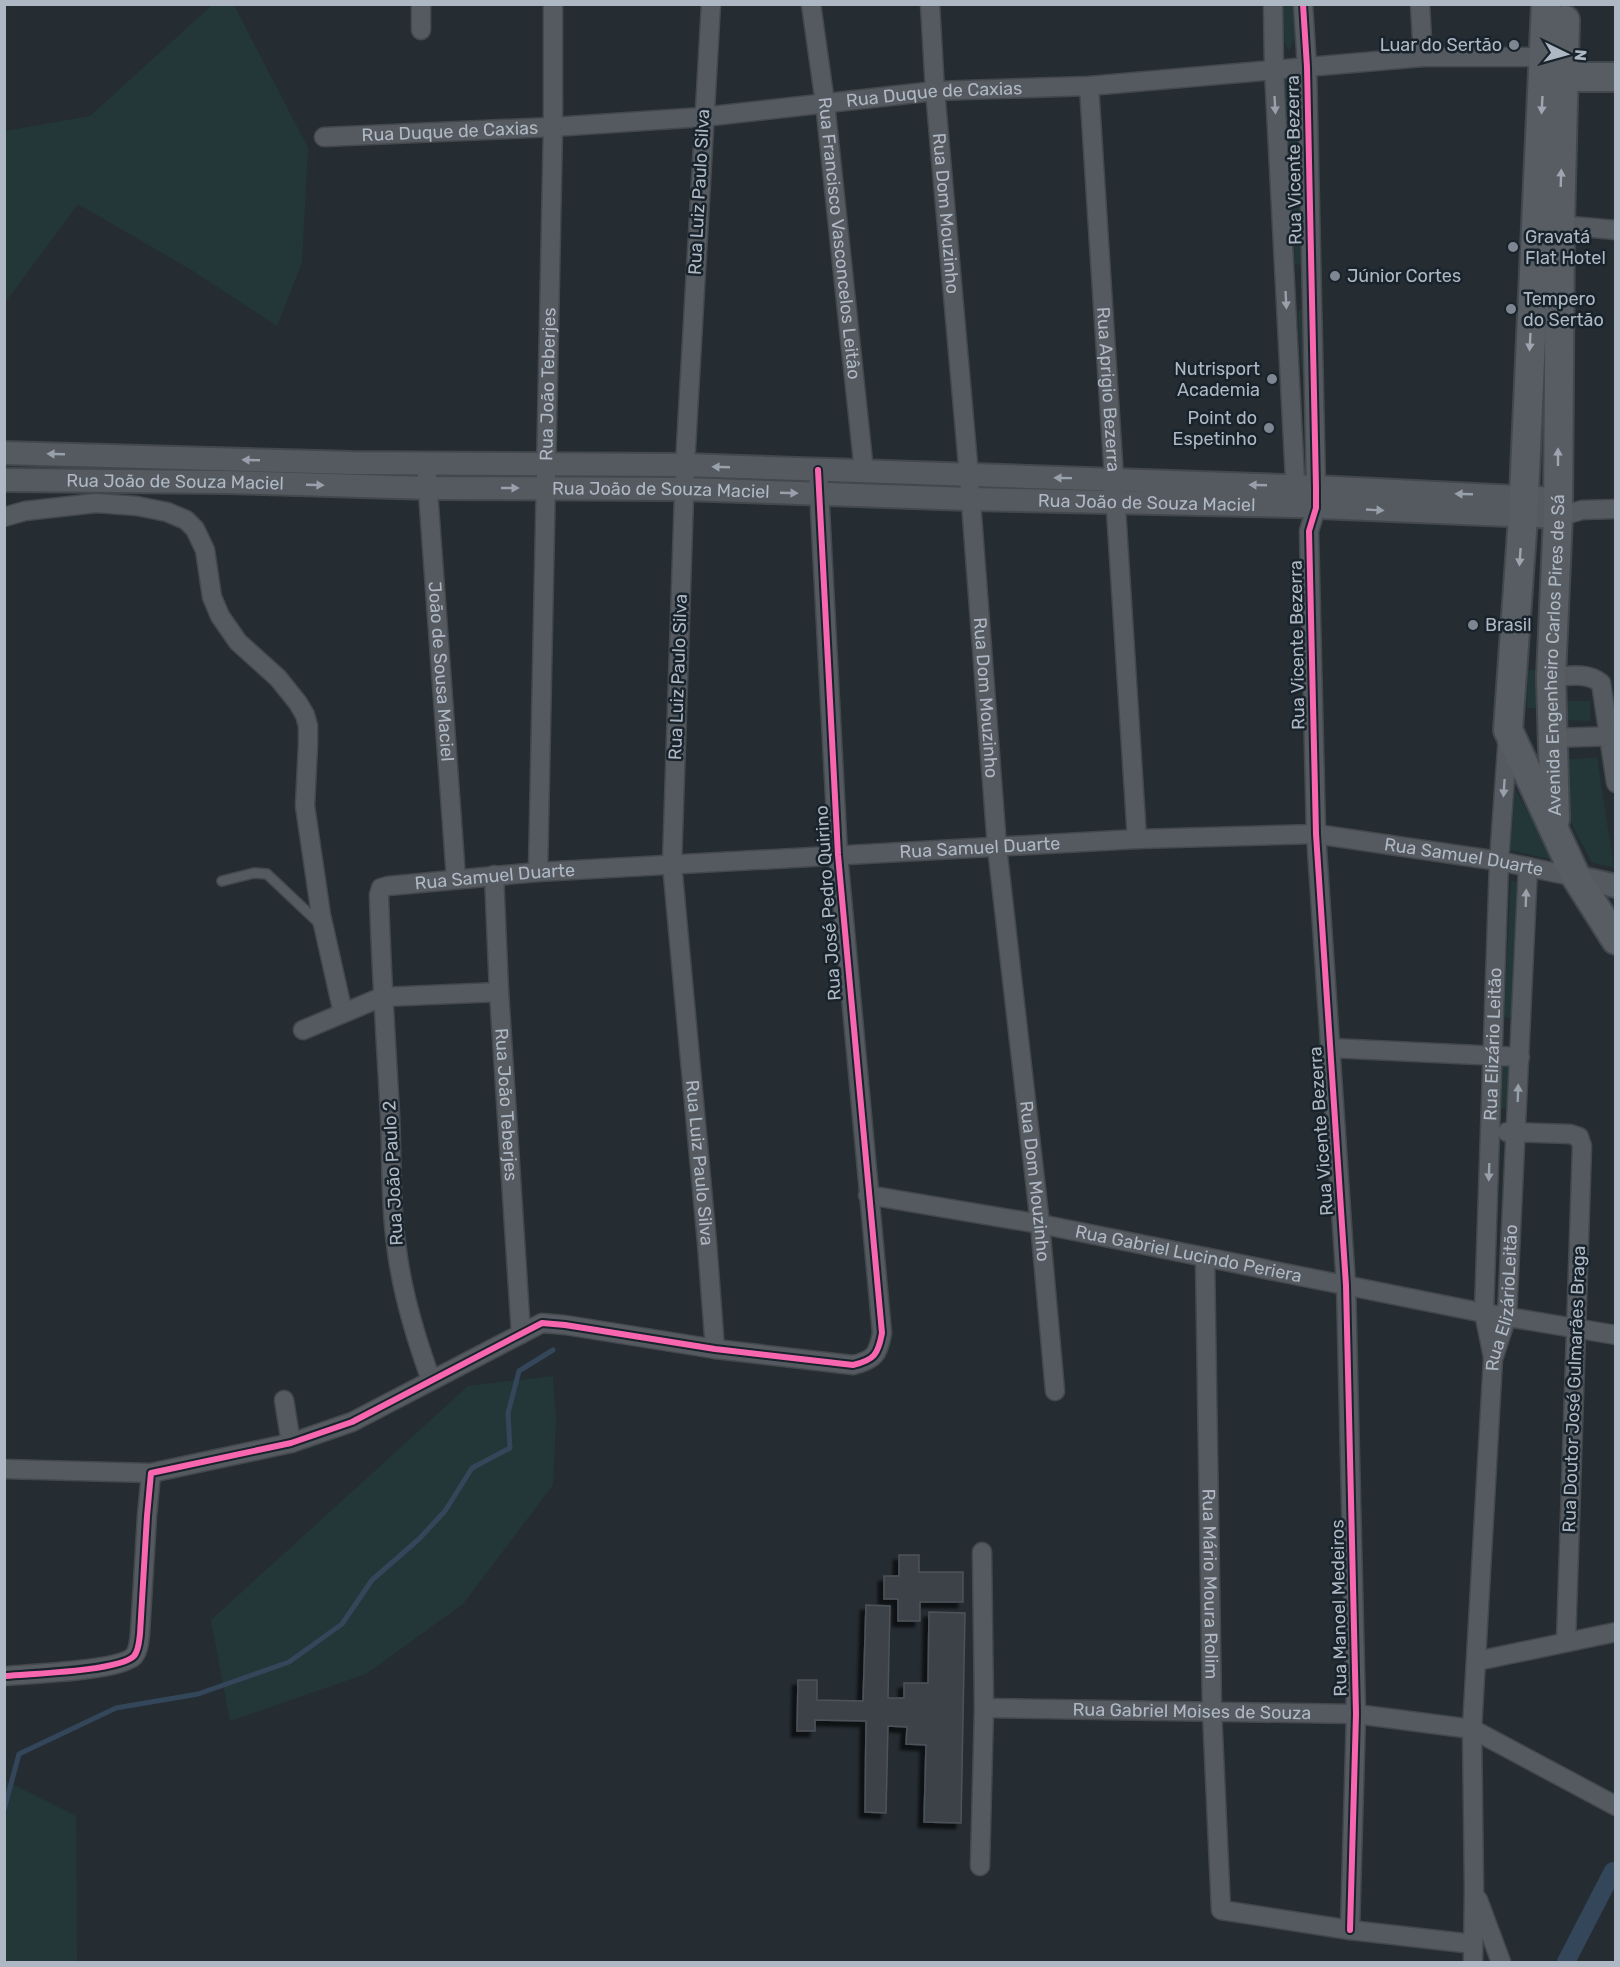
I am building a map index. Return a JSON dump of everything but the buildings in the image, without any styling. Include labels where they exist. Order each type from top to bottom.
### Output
[{"type":"main road","name":"Avenida Engenheiro Carlos Pires de Sá","points":[[1546,4],[1554,67],[1566,509],[1551,677],[1556,830]]},
{"type":"main road","name":"Avenida Engenheiro Carlos Pires de Sá","points":[[1556,830],[1508,730],[1554,67],[1566,4]]},
{"type":"main road","points":[[1554,67],[1616,77]]},
{"type":"main road","points":[[1556,830],[1576,878],[1616,940]]},
{"type":"street","points":[[421,4],[421,30]]},
{"type":"street","name":"Rua João Teberjes","points":[[538,872],[553,127],[553,4]]},
{"type":"street","name":"Rua Luiz Paulo Silva","points":[[711,4],[685,465],[672,864],[715,1349]]},
{"type":"street","name":"Rua Francisco Vasconcelos Leitâo","points":[[812,4],[825,103],[864,471]]},
{"type":"street","name":"Rua Dom Mouzinho","points":[[930,4],[935,91],[969,476],[997,847],[1040,1224],[1055,1391]]},
{"type":"street","name":"Rua Vicente Bezerra","points":[[1272,4],[1274,70],[1309,531],[1316,834],[1346,1285]]},
{"type":"street","name":"Rua Vicente Bezerra","points":[[1304,4],[1307,67],[1306,497]]},
{"type":"street","points":[[1415,6],[1423,57]]},
{"type":"street","name":"Rua Duque de Caxias","points":[[324,137],[553,127],[703,117],[935,91],[1089,86],[1423,57],[1554,67]]},
{"type":"street","name":"Rua Aprigio Bezerra","points":[[1089,86],[1137,839]]},
{"type":"street","points":[[1560,225],[1616,230]]},
{"type":"street","name":"Rua João de Souza Maciel","points":[[4,453],[426,464],[685,465],[864,471],[969,476],[1115,491],[1566,509]]},
{"type":"street","name":"João de Sousa Maciel","points":[[426,464],[456,878]]},
{"type":"street","name":"Rua José Pedro Quirino","points":[[715,1349],[853,1365],[869,1361],[879,1350],[882,1333],[838,855],[818,470]]},
{"type":"street","name":"Rua João de Souza Maciel","points":[[4,480],[227,482],[428,488],[684,489],[970,499],[1115,491]]},
{"type":"street","points":[[4,517],[25,511],[96,503],[137,506],[166,513],[186,520],[195,529],[205,550],[212,597],[220,616],[238,642],[278,678],[305,715],[308,726],[305,806],[325,929],[343,1013]]},
{"type":"street","points":[[1566,509],[1616,509]]},
{"type":"street","points":[[1551,677],[1585,675],[1594,677],[1601,683],[1612,736],[1616,783]]},
{"type":"street","name":"Rua Elizário Leitão","points":[[1493,1359],[1484,1313],[1499,861],[1508,730]]},
{"type":"street","points":[[1552,738],[1612,736]]},
{"type":"street","name":"Rua Samuel Duarte","points":[[381,888],[456,878],[672,864],[1137,839],[1316,834],[1499,861],[1576,878]]},
{"type":"street","name":"Rua ElizárioLeitão","points":[[1473,1953],[1472,1729],[1493,1359],[1507,1316],[1528,867]]},
{"type":"street","name":"Rua João Teberjes","points":[[494,875],[499,992],[521,1334]]},
{"type":"street","points":[[1576,878],[1616,886]]},
{"type":"street","name":"Rua João Paulo 2","points":[[381,888],[379,895],[382,997],[396,1244],[416,1338],[431,1380]]},
{"type":"street","points":[[303,1030],[382,997],[499,992]]},
{"type":"street","points":[[1331,1048],[1520,1057]]},
{"type":"street","points":[[1490,1131],[1517,1132]]},
{"type":"street","name":"Rua Doutor José Gulmarães Braga","points":[[1517,1132],[1570,1134],[1579,1137],[1582,1146],[1566,1642]]},
{"type":"street","name":"Rua Gabriel Lucindo Periera","points":[[868,1195],[1040,1224],[1484,1313],[1616,1335]]},
{"type":"street","name":"Rua Mário Moura Rolim","points":[[1205,1257],[1212,1711],[1221,1910],[1350,1930]]},
{"type":"street","name":"Rua Manoel Medeiros","points":[[1346,1285],[1356,1714],[1350,1930]]},
{"type":"street","points":[[4,1469],[151,1473],[291,1443],[352,1422],[542,1323],[715,1349]]},
{"type":"street","points":[[284,1400],[291,1443]]},
{"type":"street","points":[[4,1676],[108,1666],[134,1656],[140,1634],[151,1473]]},
{"type":"street","points":[[980,1866],[984,1708],[982,1552]]},
{"type":"street","points":[[1477,1661],[1616,1632]]},
{"type":"street","name":"Rua Gabriel Moises de Souza","points":[[984,1708],[1356,1714],[1472,1729]]},
{"type":"street","points":[[1472,1729],[1616,1806]]},
{"type":"street","points":[[1474,1890],[1501,1962]]},
{"type":"street","points":[[1350,1930],[1473,1953]]},
{"type":"lane","points":[[222,881],[254,873],[267,874],[325,929]]},
{"type":"green space","points":[[212,5],[234,5],[308,148],[302,262],[277,326],[193,271],[78,204],[5,303],[5,131],[90,116]]},
{"type":"green space","points":[[1282,5],[1292,5],[1295,8],[1296,35],[1289,51],[1281,35]]},
{"type":"green space","points":[[1285,77],[1294,77],[1298,147],[1295,149],[1288,148]]},
{"type":"green space","points":[[1301,182],[1305,263],[1301,265],[1295,264],[1291,183]]},
{"type":"green space","points":[[1304,308],[1310,374],[1302,372],[1298,312]]},
{"type":"green space","points":[[1528,670],[1539,670],[1537,708],[1527,708]]},
{"type":"green space","points":[[1566,701],[1590,701],[1590,721],[1566,720]]},
{"type":"green space","points":[[1597,757],[1614,867],[1592,863],[1562,805],[1564,760]]},
{"type":"green space","points":[[1515,789],[1540,833],[1561,862],[1510,850]]},
{"type":"green space","points":[[1511,881],[1518,882],[1511,1018],[1504,1017]]},
{"type":"green space","points":[[1503,1060],[1511,1060],[1509,1108],[1501,1108]]},
{"type":"green space","points":[[1504,1139],[1510,1141],[1505,1294],[1498,1294]]},
{"type":"green space","points":[[553,1376],[556,1421],[553,1485],[463,1604],[366,1674],[230,1721],[211,1620],[468,1386]]},
{"type":"green space","points":[[4,1780],[76,1816],[77,1962],[5,1962]]},
{"type":"waterway","points":[[4,1810],[19,1754],[116,1708],[198,1694],[289,1662],[342,1624],[372,1580],[419,1539],[445,1511],[472,1468],[510,1448],[508,1413],[519,1371],[553,1350]]},
{"type":"waterway","points":[[1566,1962],[1613,1871]]},
{"type":"cycle path","points":[[1303,4],[1307,67],[1316,487],[1316,508],[1309,531],[1316,834],[1346,1285],[1356,1714],[1350,1930]]},
{"type":"cycle path","points":[[4,1676],[93,1668],[125,1661],[134,1656],[140,1634],[151,1473],[291,1443],[352,1422],[542,1323],[715,1349],[853,1365],[866,1361],[877,1351],[882,1333],[838,855],[818,470]]},
{"type":"place","name":"Luar do Sertão","points":[[1514,45]]},
{"type":"place","name":"Gravatá Flat Hotel","points":[[1513,247]]},
{"type":"place","name":"Júnior Cortes","points":[[1335,276]]},
{"type":"place","name":"Tempero do Sertão","points":[[1511,309]]},
{"type":"place","name":"Nutrisport Academia","points":[[1272,379]]},
{"type":"place","name":"Point do Espetinho","points":[[1269,428]]},
{"type":"place","name":"Brasil","points":[[1473,625]]}]
